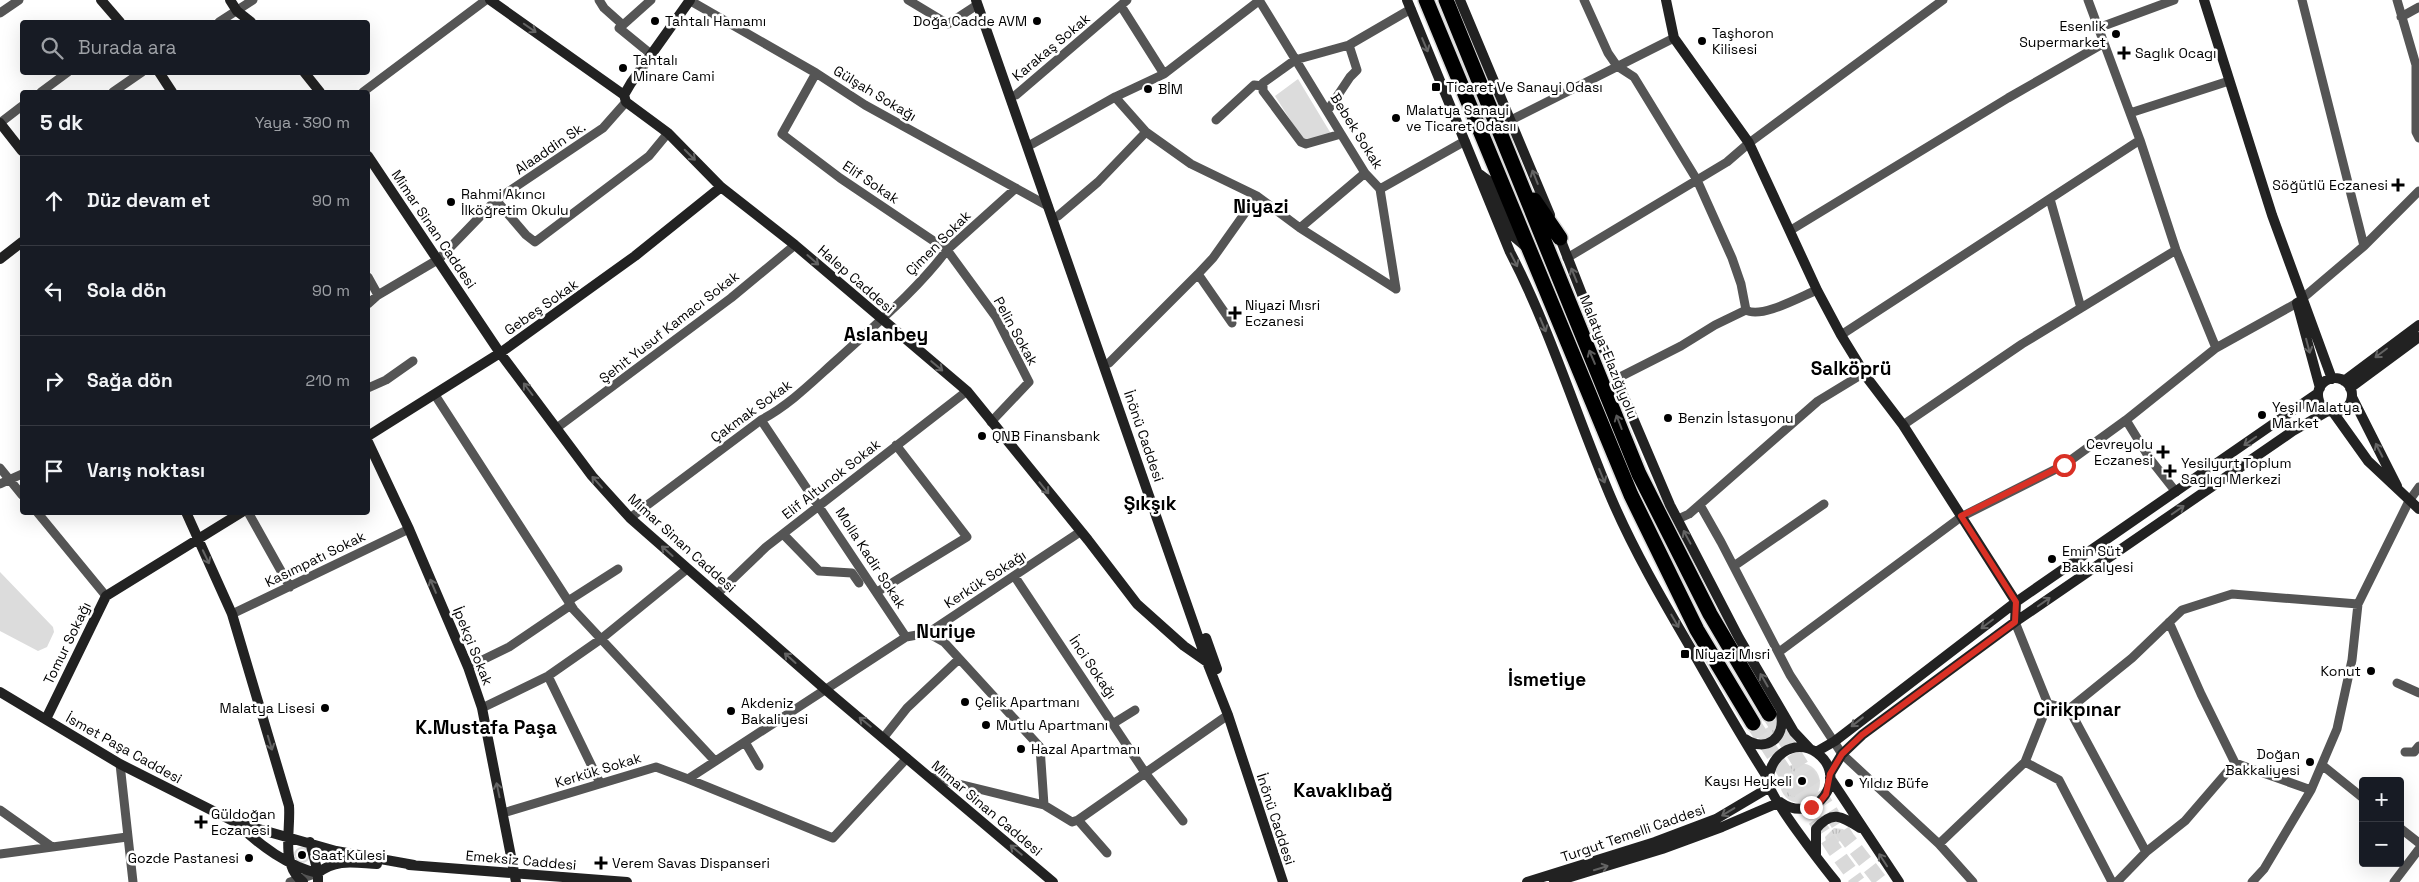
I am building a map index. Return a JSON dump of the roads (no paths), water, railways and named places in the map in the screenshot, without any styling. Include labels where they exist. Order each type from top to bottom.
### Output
[{"type":"highway","points":[[1426,0],[1527,248],[1631,495],[1697,630],[1753,723]]},
{"type":"highway","name":"Malatya-Elazığ yolu","points":[[1446,0],[1639,474],[1710,614],[1775,712]]},
{"type":"highway","points":[[1513,168],[1560,238]]},
{"type":"main road","points":[[101,0],[118,20]]},
{"type":"main road","points":[[230,0],[237,11],[248,20]]},
{"type":"main road","name":"Halep Caddesi","points":[[488,0],[625,98],[668,133],[721,187],[795,245],[967,391],[1137,604],[1217,669]]},
{"type":"main road","points":[[625,98],[689,0]]},
{"type":"main road","points":[[1460,0],[1560,238],[1616,379],[1678,519],[1740,638],[1775,712],[1783,724],[1778,736],[1770,743],[1761,746],[1753,745],[1742,738]]},
{"type":"main road","points":[[1666,0],[1674,38],[1749,143],[1791,230],[1817,290],[1841,335],[1864,373],[1903,424],[2016,602],[2015,622]]},
{"type":"main road","points":[[2204,0],[2300,301],[2332,379],[2349,389],[2401,494]]},
{"type":"main road","name":"İnönü Caddesi","points":[[979,2],[1016,95],[1217,669],[1286,880]]},
{"type":"main road","name":"İnönü Caddesi","points":[[979,2],[1207,662],[1228,715],[1286,880]]},
{"type":"main road","points":[[1409,5],[1557,358],[1609,492],[1635,548],[1780,802],[1836,882]]},
{"type":"main road","points":[[161,75],[171,90]]},
{"type":"main road","points":[[306,75],[318,90]]},
{"type":"main road","points":[[0,123],[20,148]]},
{"type":"main road","name":"Mimar Sinan Caddesi","points":[[370,159],[439,259],[500,353],[558,427],[592,476],[630,518],[826,690],[884,737],[1053,882]]},
{"type":"main road","points":[[1478,172],[1489,181],[1513,236],[1527,248]]},
{"type":"main road","name":"Gebeş Sokak","points":[[370,435],[500,353],[636,256],[721,187]]},
{"type":"main road","points":[[0,259],[20,244]]},
{"type":"main road","points":[[2300,301],[2319,390],[2320,404],[2331,411],[2368,461],[2419,509]]},
{"type":"main road","points":[[1780,802],[1796,809],[1811,807],[1820,802],[1826,794],[1830,776],[1842,754],[1862,735],[2015,622],[2293,430],[2331,411],[2348,407],[2349,389],[2419,325]]},
{"type":"main road","points":[[2349,389],[2419,337]]},
{"type":"main road","points":[[1769,783],[1771,767],[1784,751],[1796,748],[1813,751],[1835,741],[2016,602],[2176,492],[2332,379]]},
{"type":"main road","name":"İpekçi Sokak","points":[[370,446],[409,529],[468,667],[482,708],[515,877]]},
{"type":"main road","points":[[187,515],[232,614],[289,806],[288,854],[290,862],[302,881]]},
{"type":"main road","name":"Tomur Sokağı","points":[[46,719],[106,596],[237,515]]},
{"type":"main road","name":"İsmet Paşa Caddesi","points":[[0,692],[120,764],[237,823]]},
{"type":"main road","points":[[1775,712],[1828,765],[1830,776],[1899,882]]},
{"type":"main road","name":"Turgut Temelli Caddesi","points":[[1527,882],[1655,842],[1716,819],[1769,783]]},
{"type":"main road","name":"Turgut Temelli Caddesi","points":[[1554,882],[1662,849],[1722,827],[1780,802]]},
{"type":"main road","points":[[1816,855],[1816,829],[1829,817],[1840,817],[1864,830]]},
{"type":"main road","points":[[237,823],[310,842],[336,851],[414,865]]},
{"type":"main road","points":[[237,823],[252,837],[318,878]]},
{"type":"main road","points":[[310,842],[318,878]]},
{"type":"main road","points":[[318,878],[327,866],[340,862],[414,865]]},
{"type":"main road","name":"Emeksiz Caddesi","points":[[414,865],[515,877],[627,882]]},
{"type":"street","points":[[0,13],[19,0]]},
{"type":"street","points":[[222,20],[253,0]]},
{"type":"street","points":[[366,90],[488,0]]},
{"type":"street","points":[[599,0],[604,8],[623,25]]},
{"type":"street","points":[[651,0],[619,28],[652,56]]},
{"type":"street","name":"Gülşah Sokağı","points":[[689,0],[816,73],[865,105],[1048,206]]},
{"type":"street","points":[[908,0],[948,24],[979,2]]},
{"type":"street","points":[[1032,144],[1115,98],[1164,74],[1259,0]]},
{"type":"street","name":"Bebek Sokak","points":[[1259,0],[1328,110],[1340,134],[1380,189],[1396,289],[1300,228]]},
{"type":"street","points":[[1584,0],[1608,53],[1617,66],[1634,78],[1697,180],[1732,258],[1741,284],[1746,310]]},
{"type":"street","points":[[1567,258],[1727,162],[1749,143],[1943,0]]},
{"type":"street","points":[[2088,0],[2140,140],[2176,250],[2216,348]]},
{"type":"street","points":[[2098,28],[2174,0]]},
{"type":"street","points":[[2302,0],[2364,246]]},
{"type":"street","points":[[2397,0],[2416,64],[2416,132],[2419,138]]},
{"type":"street","points":[[1124,3],[1164,74]]},
{"type":"street","name":"Karakaş Sokak","points":[[1016,95],[1124,3]]},
{"type":"street","points":[[1340,134],[1306,144],[1301,142],[1263,91],[1263,83],[1295,60],[1349,45],[1409,5]]},
{"type":"street","points":[[2401,17],[2419,7]]},
{"type":"street","points":[[1511,120],[1674,38]]},
{"type":"street","points":[[1791,230],[2008,98],[2104,43]]},
{"type":"street","points":[[1328,110],[1350,77],[1357,70],[1349,45]]},
{"type":"street","name":"Elif Sokak","points":[[816,73],[782,134],[840,178],[947,250]]},
{"type":"street","points":[[44,90],[64,75]]},
{"type":"street","points":[[116,90],[138,75]]},
{"type":"street","points":[[2130,112],[2229,81]]},
{"type":"street","points":[[1216,120],[1254,85],[1263,86]]},
{"type":"street","name":"Alaaddin Sk.","points":[[370,302],[378,295],[439,259],[496,200],[603,128],[625,98]]},
{"type":"street","points":[[1115,98],[1146,132],[1191,164],[1257,196],[1300,228],[1366,172]]},
{"type":"street","points":[[0,123],[20,108]]},
{"type":"street","points":[[1058,216],[1098,182],[1146,132]]},
{"type":"street","points":[[496,200],[526,235],[535,242],[649,156],[668,133]]},
{"type":"street","points":[[1841,335],[2140,140]]},
{"type":"street","points":[[1380,189],[1465,141]]},
{"type":"street","name":"Çimen Sokak","points":[[882,319],[938,262],[947,250],[1016,188]]},
{"type":"street","points":[[1779,652],[1961,516],[2064,465],[2126,420],[2216,348],[2300,301],[2364,246],[2419,191]]},
{"type":"street","points":[[1109,363],[1213,258],[1257,196]]},
{"type":"street","points":[[2050,199],[2081,308]]},
{"type":"street","name":"Şehit Yusuf Kamacı Sokak","points":[[558,427],[731,298],[795,245]]},
{"type":"street","name":"Pelin Sokak","points":[[947,250],[996,317],[1029,382],[991,422]]},
{"type":"street","points":[[1903,424],[2022,344],[2176,250]]},
{"type":"street","points":[[1198,274],[1232,323]]},
{"type":"street","points":[[370,281],[378,295]]},
{"type":"street","points":[[1746,310],[1752,313],[1762,313],[1817,290]]},
{"type":"street","points":[[1616,379],[1746,310]]},
{"type":"street","name":"Çakmak Sokak","points":[[630,518],[761,420],[782,409],[882,319]]},
{"type":"street","points":[[370,387],[386,380],[413,362]]},
{"type":"street","points":[[1678,519],[1689,514],[1700,505],[1818,400],[1864,373]]},
{"type":"street","name":"Elif Altunok Sokak","points":[[718,594],[766,547],[967,391]]},
{"type":"street","points":[[435,395],[570,603],[601,640],[714,761]]},
{"type":"street","name":"Molla Kadir Sokak","points":[[761,420],[906,637]]},
{"type":"street","points":[[2126,420],[2150,459],[2176,492]]},
{"type":"street","points":[[877,592],[967,537],[896,445]]},
{"type":"street","points":[[0,468],[20,492]]},
{"type":"street","points":[[0,484],[20,475]]},
{"type":"street","points":[[2252,882],[2264,869],[2312,790],[2339,720],[2352,660],[2358,604],[2409,501],[2419,487]]},
{"type":"street","points":[[1734,566],[1824,504]]},
{"type":"street","points":[[1700,505],[1734,566],[1790,675],[1842,754],[1938,844],[1973,882]]},
{"type":"street","points":[[39,515],[106,596]]},
{"type":"street","points":[[250,515],[290,587]]},
{"type":"street","name":"Kasımpatı Sokak","points":[[232,614],[409,529]]},
{"type":"street","name":"Kerkük Sokağı","points":[[826,690],[906,637],[928,633],[1080,532]]},
{"type":"street","points":[[783,534],[819,571],[852,573],[859,583]]},
{"type":"street","points":[[468,667],[509,647],[618,568]]},
{"type":"street","points":[[482,708],[548,676],[601,640],[687,568]]},
{"type":"street","name":"İnci Sokağı","points":[[1015,576],[1146,774],[1183,821]]},
{"type":"street","points":[[2069,709],[2132,658],[2182,610],[2232,594],[2358,604]]},
{"type":"street","points":[[1938,844],[2025,762],[2048,704],[2015,622]]},
{"type":"street","points":[[2169,622],[2235,763],[2312,790]]},
{"type":"street","points":[[928,633],[944,642],[1040,747],[1044,805]]},
{"type":"street","points":[[884,737],[907,708],[959,659]]},
{"type":"street","points":[[548,676],[600,783]]},
{"type":"street","points":[[2397,683],[2419,693]]},
{"type":"street","points":[[688,778],[826,690]]},
{"type":"street","points":[[2048,704],[2069,709],[2146,852]]},
{"type":"street","points":[[1114,723],[1135,710]]},
{"type":"street","points":[[930,777],[1044,805],[1072,822],[1078,820],[1146,774],[1228,715]]},
{"type":"street","points":[[745,742],[759,766]]},
{"type":"street","points":[[2405,752],[2414,752],[2419,746]]},
{"type":"street","name":"Kerkük Sokak","points":[[503,814],[656,767],[688,778],[833,838],[907,758]]},
{"type":"street","points":[[2025,762],[2059,780],[2112,882]]},
{"type":"street","points":[[2117,882],[2146,852],[2185,821],[2235,763]]},
{"type":"street","points":[[120,764],[133,882]]},
{"type":"street","points":[[2322,765],[2359,795]]},
{"type":"street","points":[[0,810],[52,847]]},
{"type":"street","points":[[1078,820],[1107,853]]},
{"type":"street","points":[[2404,831],[2419,843]]},
{"type":"street","points":[[0,854],[127,837]]},
{"type":"street","points":[[2394,882],[2419,849]]},
{"type":"street","points":[[290,882],[318,878]]},
{"type":"tunnel","points":[[1769,714],[1847,838],[1881,882]]},
{"type":"tunnel","points":[[1753,723],[1834,849],[1858,882]]},
{"type":"place","name":"Tahtalı Hamamı","points":[[655,21]]},
{"type":"place","name":"Doğa Cadde AVM","points":[[1037,21]]},
{"type":"place","name":"Esenlik Supermarket","points":[[2116,34]]},
{"type":"place","name":"Taşhoron Kilisesi","points":[[1702,41]]},
{"type":"place","name":"Saglık Ocagı","points":[[2124,53]]},
{"type":"place","name":"Tahtalı Minare Cami","points":[[623,68]]},
{"type":"place","name":"Ticaret Ve Sanayi Odası","points":[[1436,87]]},
{"type":"place","name":"BİM","points":[[1148,89]]},
{"type":"place","name":"Malatya Sanayi ve Ticaret Odasıı","points":[[1396,118]]},
{"type":"place","name":"Söğütlü Eczanesi","points":[[2398,185]]},
{"type":"place","name":"Rahmi Akıncı İlköğretim Okulu","points":[[451,202]]},
{"type":"place","name":"Niyazi Mısri Eczanesi","points":[[1235,313]]},
{"type":"place","name":"Yeşil Malatya Market","points":[[2262,415]]},
{"type":"place","name":"Benzin İstasyonu","points":[[1668,418]]},
{"type":"place","name":"QNB Finansbank","points":[[982,436]]},
{"type":"place","name":"Cevreyolu Eczanesi","points":[[2163,452]]},
{"type":"place","name":"Yesilyurt Toplum Saglıgı Merkezi","points":[[2170,471]]},
{"type":"place","name":"Emin Süt Bakkalyesi","points":[[2052,559]]},
{"type":"place","name":"Niyazi Mısri","points":[[1685,654]]},
{"type":"place","name":"Konut","points":[[2371,671]]},
{"type":"place","name":"Çelik Apartmanı","points":[[965,702]]},
{"type":"place","name":"Malatya Lisesi","points":[[325,708]]},
{"type":"place","name":"Akdeniz Bakaliyesi","points":[[731,711]]},
{"type":"place","name":"Mutlu Apartmanı","points":[[986,725]]},
{"type":"place","name":"Hazal Apartmanı","points":[[1021,749]]},
{"type":"place","name":"Doğan Bakkaliyesi","points":[[2310,762]]},
{"type":"place","name":"Kaysı Heykeli","points":[[1802,781]]},
{"type":"place","name":"Yıldız Büfe","points":[[1849,783]]},
{"type":"place","name":"Güldoğan Eczanesi","points":[[201,822]]},
{"type":"place","name":"Saat Kulesi","points":[[302,855]]},
{"type":"place","name":"Gozde Pastanesi","points":[[249,858]]},
{"type":"place","name":"Verem Savas Dispanseri","points":[[601,863]]},
{"type":"district","name":"Niyazi","points":[[1261,206]]},
{"type":"district","name":"Aslanbey","points":[[886,334]]},
{"type":"district","name":"Salköprü","points":[[1851,368]]},
{"type":"district","name":"Şıkşık","points":[[1150,503]]},
{"type":"district","name":"Nuriye","points":[[946,631]]},
{"type":"district","name":"İsmetiye","points":[[1547,679]]},
{"type":"district","name":"Cirikpınar","points":[[2077,709]]},
{"type":"district","name":"K.Mustafa Paşa","points":[[486,727]]},
{"type":"district","name":"Kavaklıbağ","points":[[1343,790]]}]
